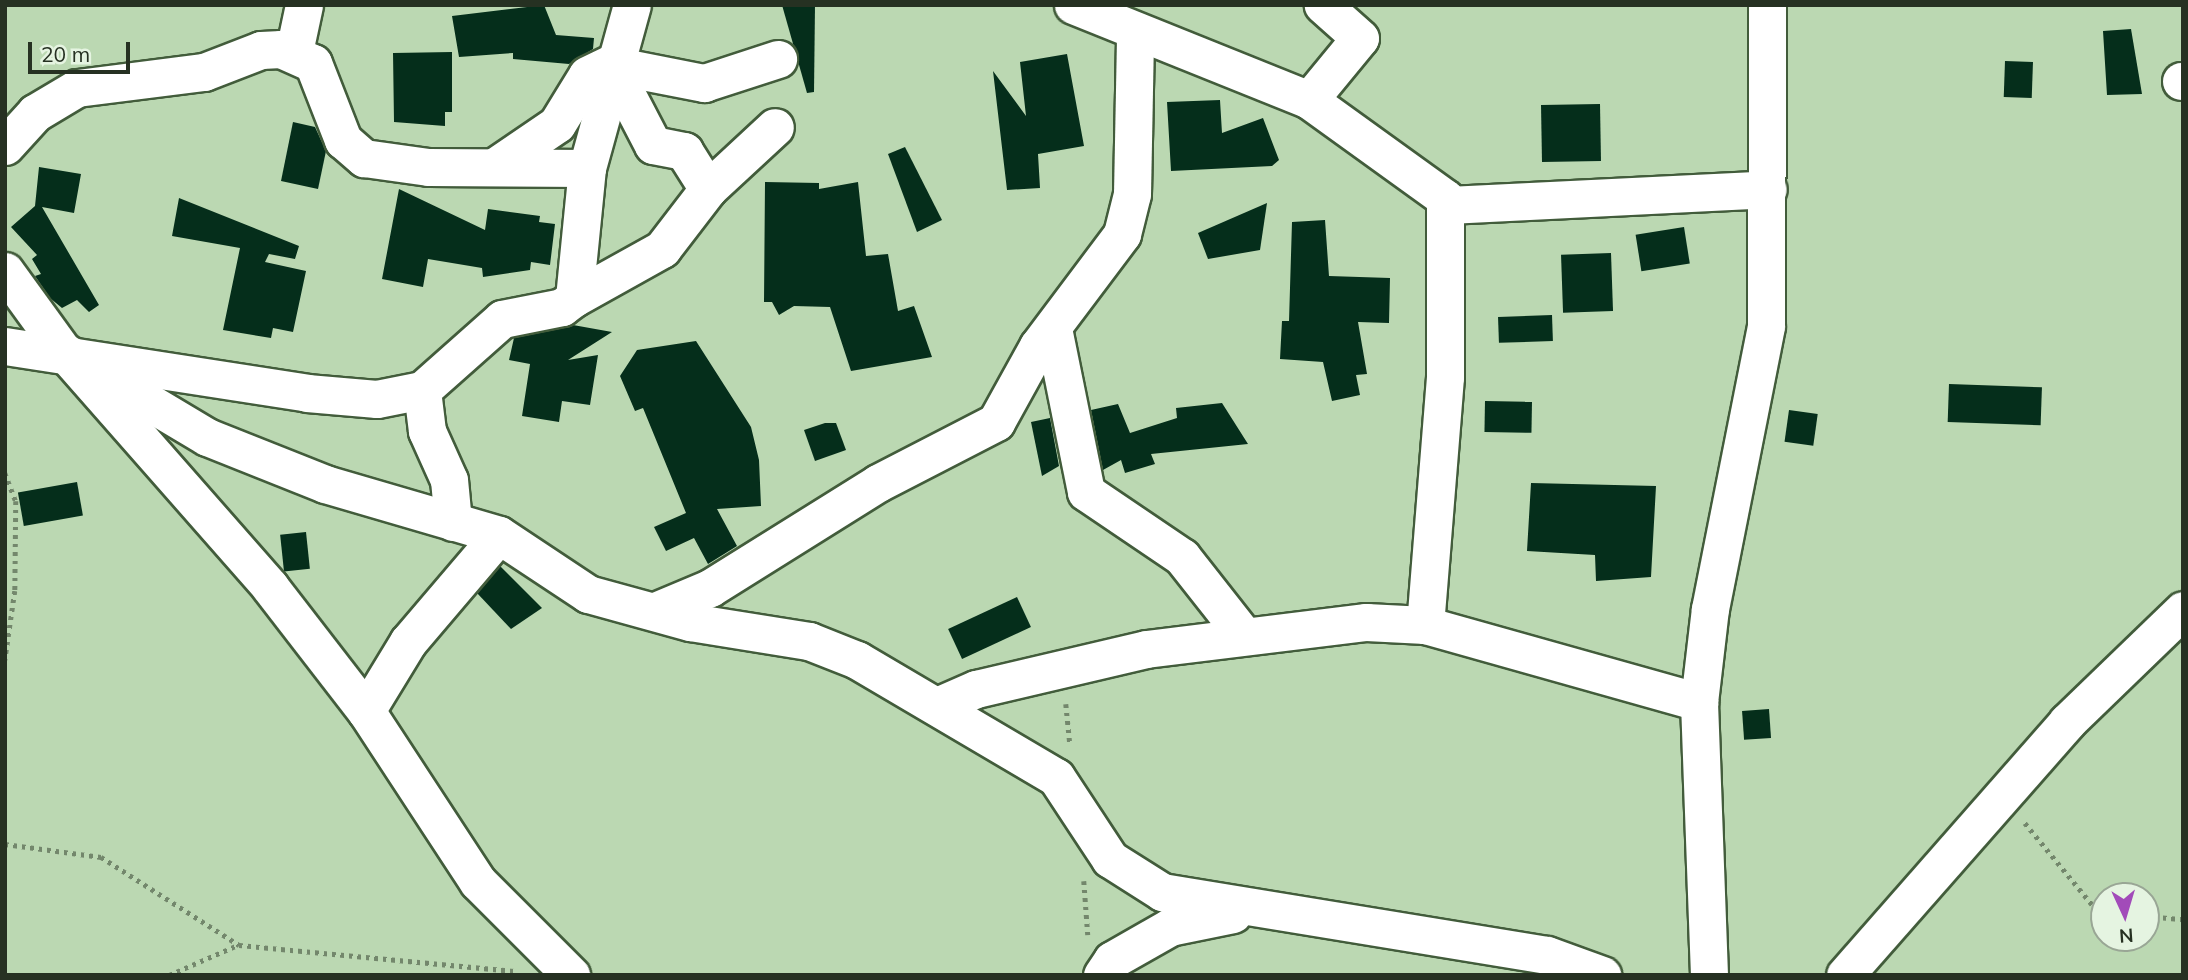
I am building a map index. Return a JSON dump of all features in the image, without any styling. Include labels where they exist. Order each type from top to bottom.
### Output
[{"type":"street","points":[[294,52],[303,5]]},
{"type":"street","points":[[574,298],[587,168],[632,5]]},
{"type":"street","points":[[1073,5],[1309,100],[1429,183],[1446,205],[1445,377],[1425,625]]},
{"type":"street","points":[[1309,100],[1360,38],[1323,5]]},
{"type":"street","points":[[1709,975],[1699,702],[1710,609],[1766,326],[1767,5]]},
{"type":"street","points":[[655,611],[710,588],[878,483],[996,422],[1053,328],[1122,234],[1132,194],[1135,32]]},
{"type":"street","points":[[5,146],[35,113],[76,88],[204,72],[261,50],[294,52],[313,63],[324,81],[336,124],[353,152],[428,167],[587,168]]},
{"type":"street","points":[[494,167],[557,124],[587,75],[617,66],[704,83],[778,59]]},
{"type":"street","points":[[617,66],[653,145],[684,151],[708,189]]},
{"type":"street","points":[[5,346],[63,351],[307,393],[377,399],[422,390],[502,319],[562,307],[662,249],[708,189],[775,127]]},
{"type":"street","points":[[1446,205],[1768,188]]},
{"type":"street","points":[[5,271],[63,351],[270,587],[366,711],[478,881],[571,975]]},
{"type":"street","points":[[1053,328],[1086,492],[1182,557],[1241,632]]},
{"type":"street","points":[[63,351],[207,436],[324,484],[499,535],[588,594],[655,611],[809,640],[937,706],[1069,787],[1088,827],[1129,877],[1161,892],[1547,955],[1602,975]]},
{"type":"street","points":[[422,390],[427,431],[449,480],[453,522]]},
{"type":"street","points":[[366,711],[408,642],[499,535]]},
{"type":"street","points":[[1845,975],[1956,856],[2001,796],[2183,610]]},
{"type":"street","points":[[937,706],[1031,675],[1241,632],[1366,622],[1425,625],[1699,702]]},
{"type":"street","points":[[1102,975],[1112,960],[1170,927],[1261,910]]},
{"type":"path","points":[[5,473],[16,501],[15,591],[5,660]]},
{"type":"path","points":[[2001,796],[2090,902]]},
{"type":"path","points":[[5,844],[102,857],[239,945]]},
{"type":"path","points":[[2160,917],[2183,919]]},
{"type":"path","points":[[169,975],[198,957],[239,945],[522,972]]},
{"type":"building","points":[[544,5],[556,35],[594,38],[593,49],[569,64],[513,59],[513,53],[459,57],[452,16]]},
{"type":"building","points":[[782,5],[815,5],[814,92],[807,93]]},
{"type":"building","points":[[2131,29],[2142,94],[2107,95],[2103,31]]},
{"type":"building","points":[[452,52],[452,112],[445,112],[445,126],[394,122],[393,53]]},
{"type":"building","points":[[1067,54],[1084,146],[1038,154],[1040,188],[1007,190],[993,71],[1026,116],[1020,62]]},
{"type":"building","points":[[2005,61],[2033,62],[2032,98],[2004,97]]},
{"type":"building","points":[[1220,100],[1222,133],[1263,118],[1279,160],[1272,166],[1171,171],[1167,102]]},
{"type":"building","points":[[1600,104],[1601,161],[1542,162],[1541,105]]},
{"type":"building","points":[[293,122],[315,127],[326,151],[318,189],[281,181]]},
{"type":"building","points":[[905,147],[942,220],[917,232],[888,154]]},
{"type":"building","points":[[39,167],[81,174],[74,213],[42,207],[99,305],[89,312],[77,300],[62,308],[50,298],[35,276],[41,274],[32,259],[37,255],[11,227],[35,206]]},
{"type":"building","points":[[765,182],[819,183],[819,189],[858,182],[866,256],[888,254],[898,311],[914,306],[932,357],[851,371],[830,307],[794,306],[779,315],[772,302],[764,302]]},
{"type":"building","points":[[399,189],[485,230],[488,209],[540,216],[539,222],[555,224],[550,265],[531,262],[530,270],[483,277],[482,268],[428,259],[423,287],[382,279]]},
{"type":"building","points":[[179,198],[299,246],[295,259],[269,254],[265,262],[306,271],[293,332],[273,328],[271,338],[223,330],[240,248],[172,236]]},
{"type":"building","points":[[1267,203],[1260,250],[1208,259],[1198,233]]},
{"type":"building","points":[[1325,220],[1329,276],[1390,278],[1389,323],[1358,322],[1367,374],[1356,375],[1360,395],[1332,401],[1323,362],[1280,359],[1282,321],[1289,321],[1292,222]]},
{"type":"building","points":[[1684,227],[1690,264],[1641,271],[1636,235]]},
{"type":"building","points":[[1611,253],[1613,311],[1563,313],[1561,255]]},
{"type":"building","points":[[1552,315],[1553,341],[1499,343],[1498,317]]},
{"type":"building","points":[[573,325],[612,332],[568,360],[598,355],[590,405],[562,401],[559,422],[522,416],[530,364],[509,360],[514,338]]},
{"type":"building","points":[[696,341],[751,427],[759,460],[761,506],[717,509],[737,546],[708,564],[694,538],[666,551],[654,527],[686,513],[643,408],[635,411],[620,376],[637,350]]},
{"type":"building","points":[[1949,384],[2042,387],[2041,425],[1948,422]]},
{"type":"building","points":[[1485,401],[1532,402],[1531,433],[1484,432]]},
{"type":"building","points":[[1222,403],[1248,444],[1151,454],[1155,464],[1125,473],[1121,460],[1103,470],[1091,410],[1118,404],[1130,433],[1177,418],[1176,408]]},
{"type":"building","points":[[1789,410],[1818,414],[1813,446],[1785,442]]},
{"type":"building","points":[[1050,418],[1059,466],[1042,476],[1031,422]]},
{"type":"building","points":[[825,423],[836,423],[846,450],[815,461],[804,430]]},
{"type":"building","points":[[77,482],[83,515],[24,526],[18,492]]},
{"type":"building","points":[[1531,483],[1656,486],[1651,577],[1596,581],[1595,555],[1527,551]]},
{"type":"building","points":[[306,532],[310,569],[284,572],[280,535]]},
{"type":"building","points":[[500,566],[542,608],[511,629],[477,593]]},
{"type":"building","points":[[1017,597],[1031,627],[962,659],[948,629]]},
{"type":"building","points":[[1769,709],[1771,738],[1744,740],[1742,711]]}]
